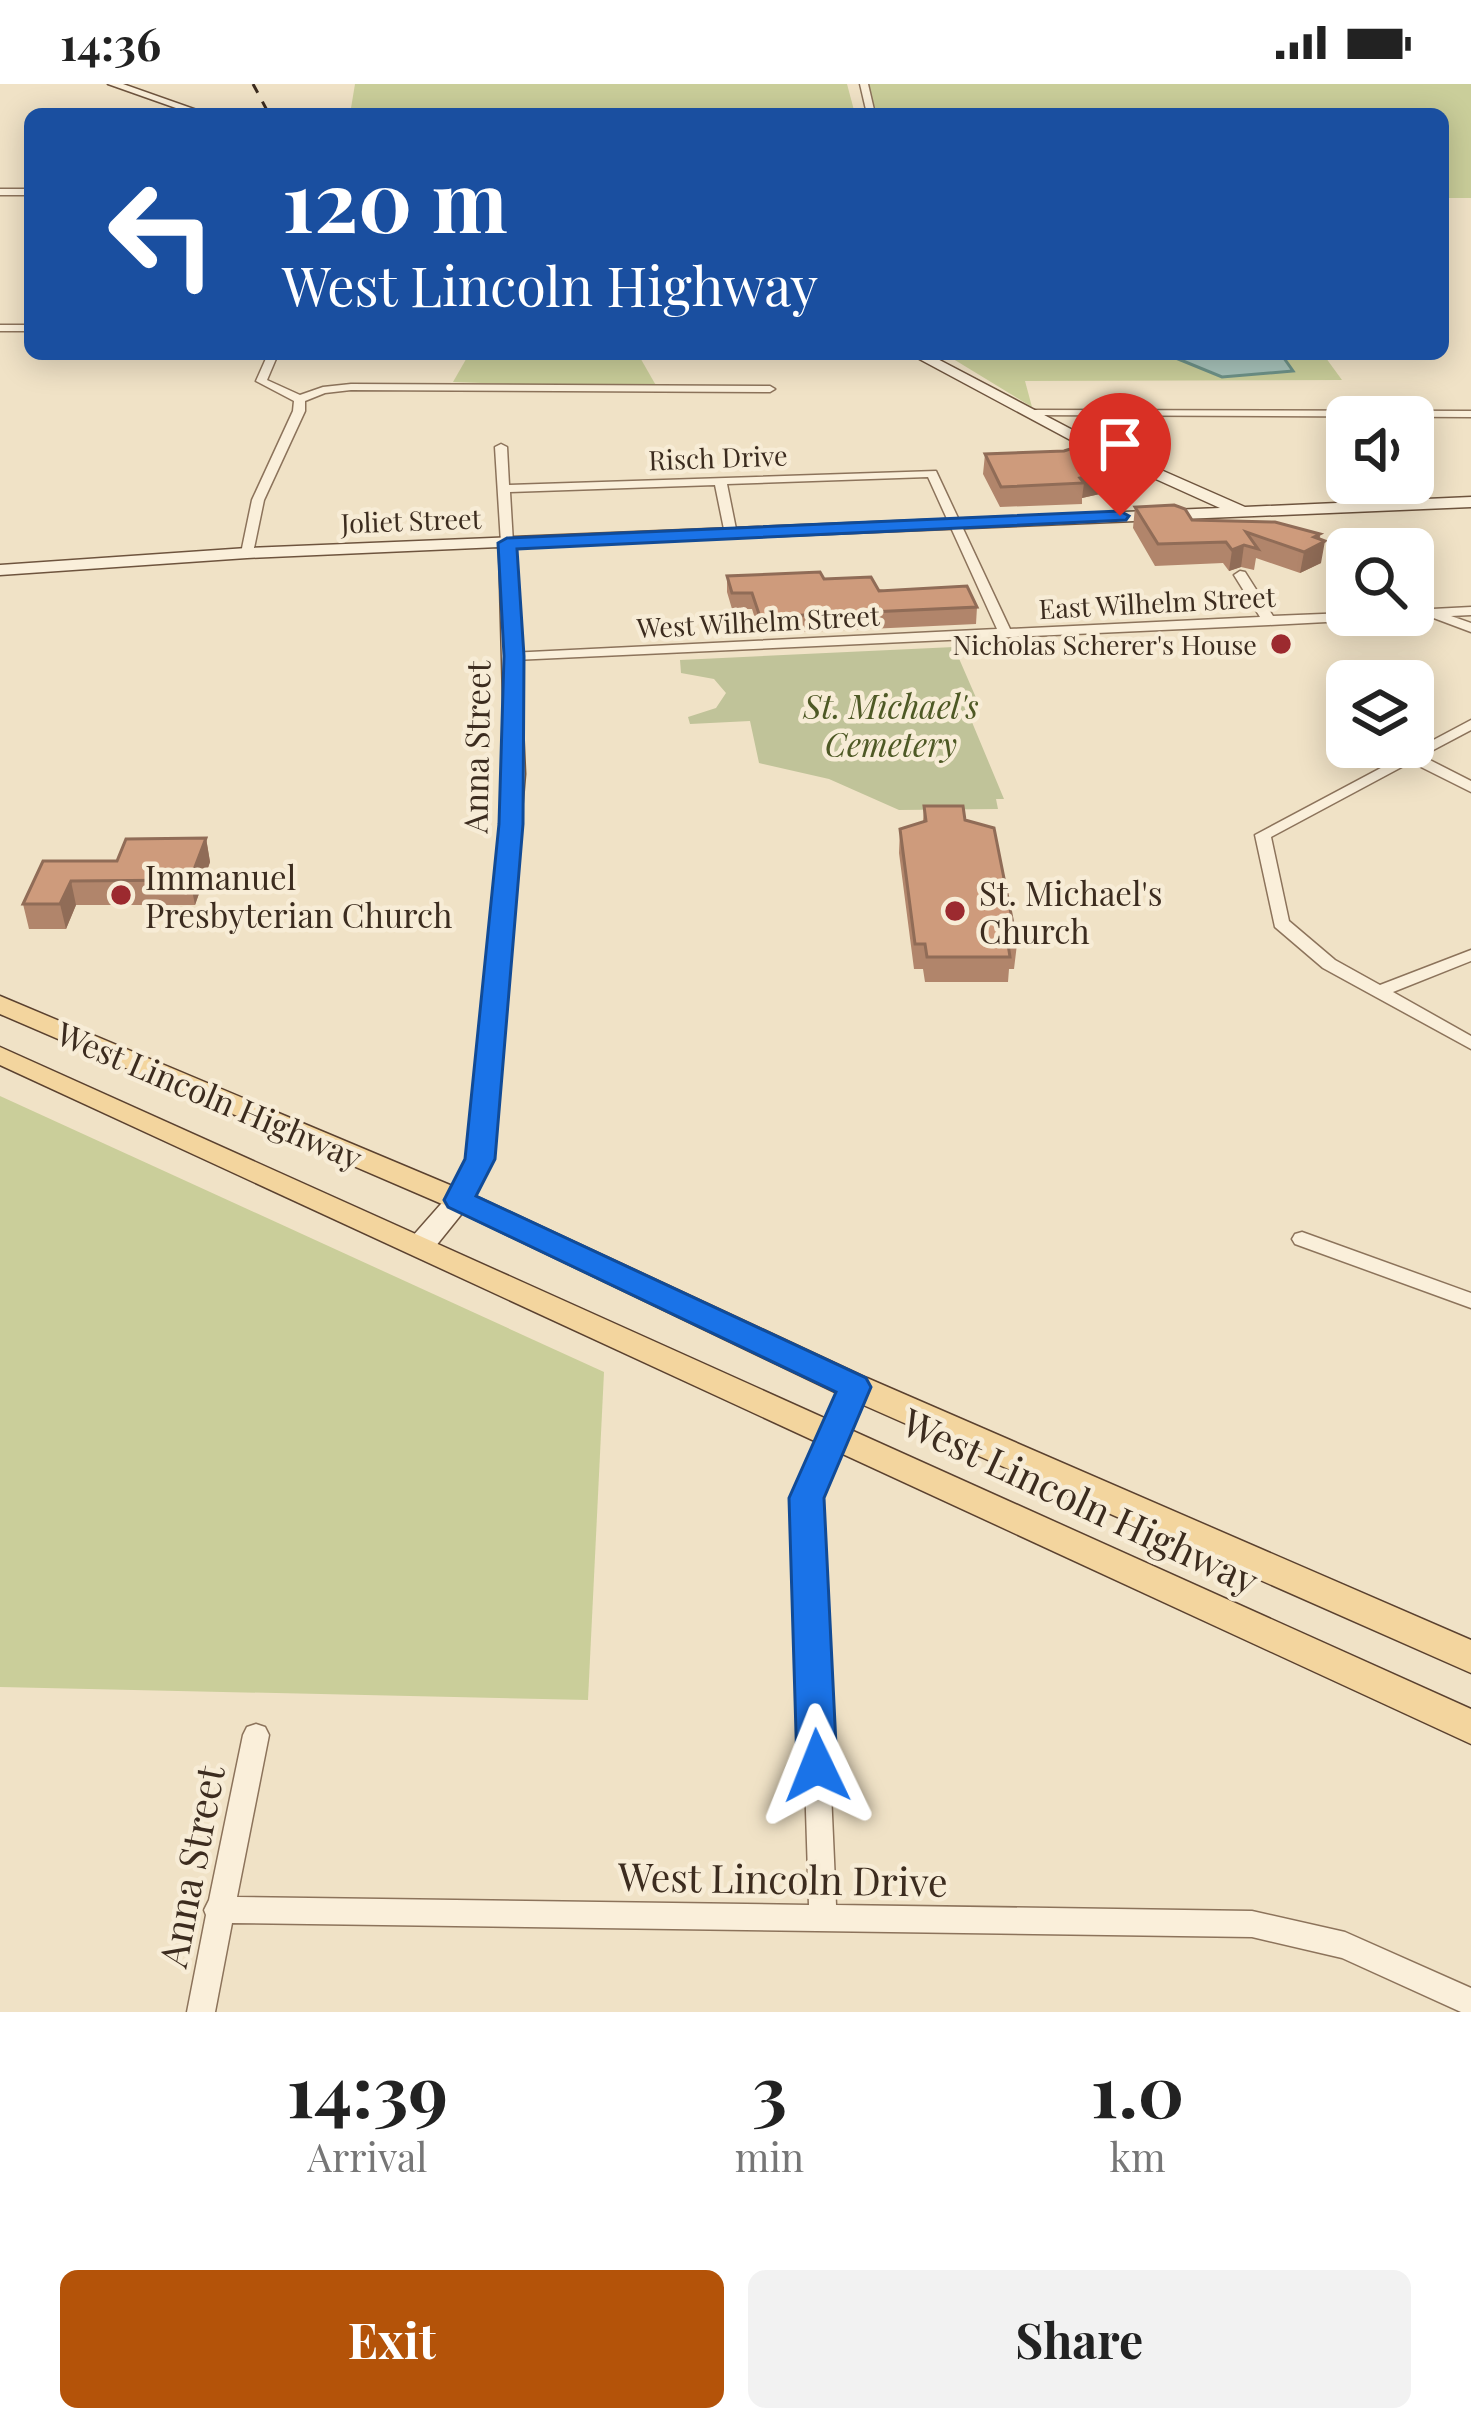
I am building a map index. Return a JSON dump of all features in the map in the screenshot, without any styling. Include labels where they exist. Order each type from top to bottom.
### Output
[{"type":"main road","name":"West Lincoln Highway","points":[[0,1004],[459,1200],[855,1387],[1471,1657]]},
{"type":"main road","name":"West Lincoln Highway","points":[[0,1055],[1471,1726]]},
{"type":"street","points":[[113,84],[184,108]]},
{"type":"street","points":[[270,360],[261,381],[300,399],[351,387],[770,389]]},
{"type":"street","points":[[933,360],[1030,413],[1241,512]]},
{"type":"street","points":[[247,553],[258,500],[299,411],[300,399]]},
{"type":"street","points":[[1030,413],[1471,414]]},
{"type":"street","name":"Anna Street","points":[[421,1245],[459,1200],[480,1159],[515,774],[514,656],[501,447]]},
{"type":"street","name":"Risch Drive","points":[[506,489],[932,473],[955,523]]},
{"type":"street","points":[[720,480],[731,534]]},
{"type":"street","name":"Joliet Street","points":[[0,570],[247,553],[1471,502]]},
{"type":"street","points":[[955,523],[1005,633]]},
{"type":"street","points":[[1240,575],[1269,621]]},
{"type":"street","points":[[1434,613],[1471,611]]},
{"type":"street","points":[[1434,614],[1471,628]]},
{"type":"street","name":"East Wilhelm Street","points":[[1005,633],[1326,618]]},
{"type":"street","name":"West Wilhelm Street","points":[[514,656],[1005,633]]},
{"type":"street","points":[[1434,744],[1471,724]]},
{"type":"street","points":[[1389,768],[1263,835],[1281,922],[1329,964],[1471,1043]]},
{"type":"street","points":[[1434,768],[1471,787]]},
{"type":"street","points":[[1379,992],[1471,955]]},
{"type":"street","points":[[1302,1239],[1471,1301]]},
{"type":"street","points":[[823,1917],[807,1498],[855,1387]]},
{"type":"street","name":"Anna Street","points":[[201,2012],[256,1735]]},
{"type":"street","name":"West Lincoln Drive","points":[[218,1910],[1252,1924],[1345,1945],[1471,2002]]},
{"type":"green space","points":[[355,84],[847,84],[853,108],[351,108]]},
{"type":"green space","points":[[865,84],[1471,84],[1471,198],[1449,198],[1449,108],[872,108]]},
{"type":"green space","points":[[466,360],[641,360],[658,389],[453,382]]},
{"type":"green space","points":[[955,360],[1327,360],[1342,380],[1025,381],[1032,407]]},
{"type":"green space","name":"St. Michael's Cemetery","points":[[954,647],[977,700],[964,703],[1004,799],[996,799],[998,809],[899,810],[829,779],[759,763],[750,721],[690,724],[688,717],[716,708],[726,693],[714,679],[681,673],[680,660]]},
{"type":"green space","points":[[0,1096],[604,1372],[588,1700],[0,1687]]},
{"type":"water","points":[[1181,360],[1285,360],[1293,371],[1222,377]]},
{"type":"building","points":[[1086,444],[1134,467],[1080,478],[1084,483],[1001,487],[985,454],[1064,451]]},
{"type":"building","points":[[1135,507],[1185,509],[1192,520],[1275,522],[1320,534],[1314,537],[1325,541],[1304,552],[1246,532],[1258,549],[1244,545],[1232,550],[1226,542],[1158,544]]},
{"type":"building","points":[[820,572],[824,579],[871,577],[879,591],[967,586],[977,607],[760,617],[752,593],[732,593],[727,576]]},
{"type":"building","name":"St. Michael's Church","points":[[924,806],[963,806],[965,820],[994,828],[1017,944],[1008,944],[1010,957],[927,957],[925,944],[915,944],[900,829],[926,821]]},
{"type":"building","points":[[206,838],[190,880],[71,881],[60,904],[23,904],[43,861],[117,861],[126,839]]},
{"type":"railway","points":[[253,84],[266,108]]},
{"type":"place","name":"Nicholas Scherer's House","points":[[1281,644]]},
{"type":"place","name":"Immanuel Presbyterian Church","points":[[121,895]]},
{"type":"place","name":"St. Michael's Church","points":[[955,911]]},
{"type":"route","points":[[817,1766],[807,1498],[855,1387],[459,1200],[480,1159],[515,774],[507,543],[1120,516]]}]
